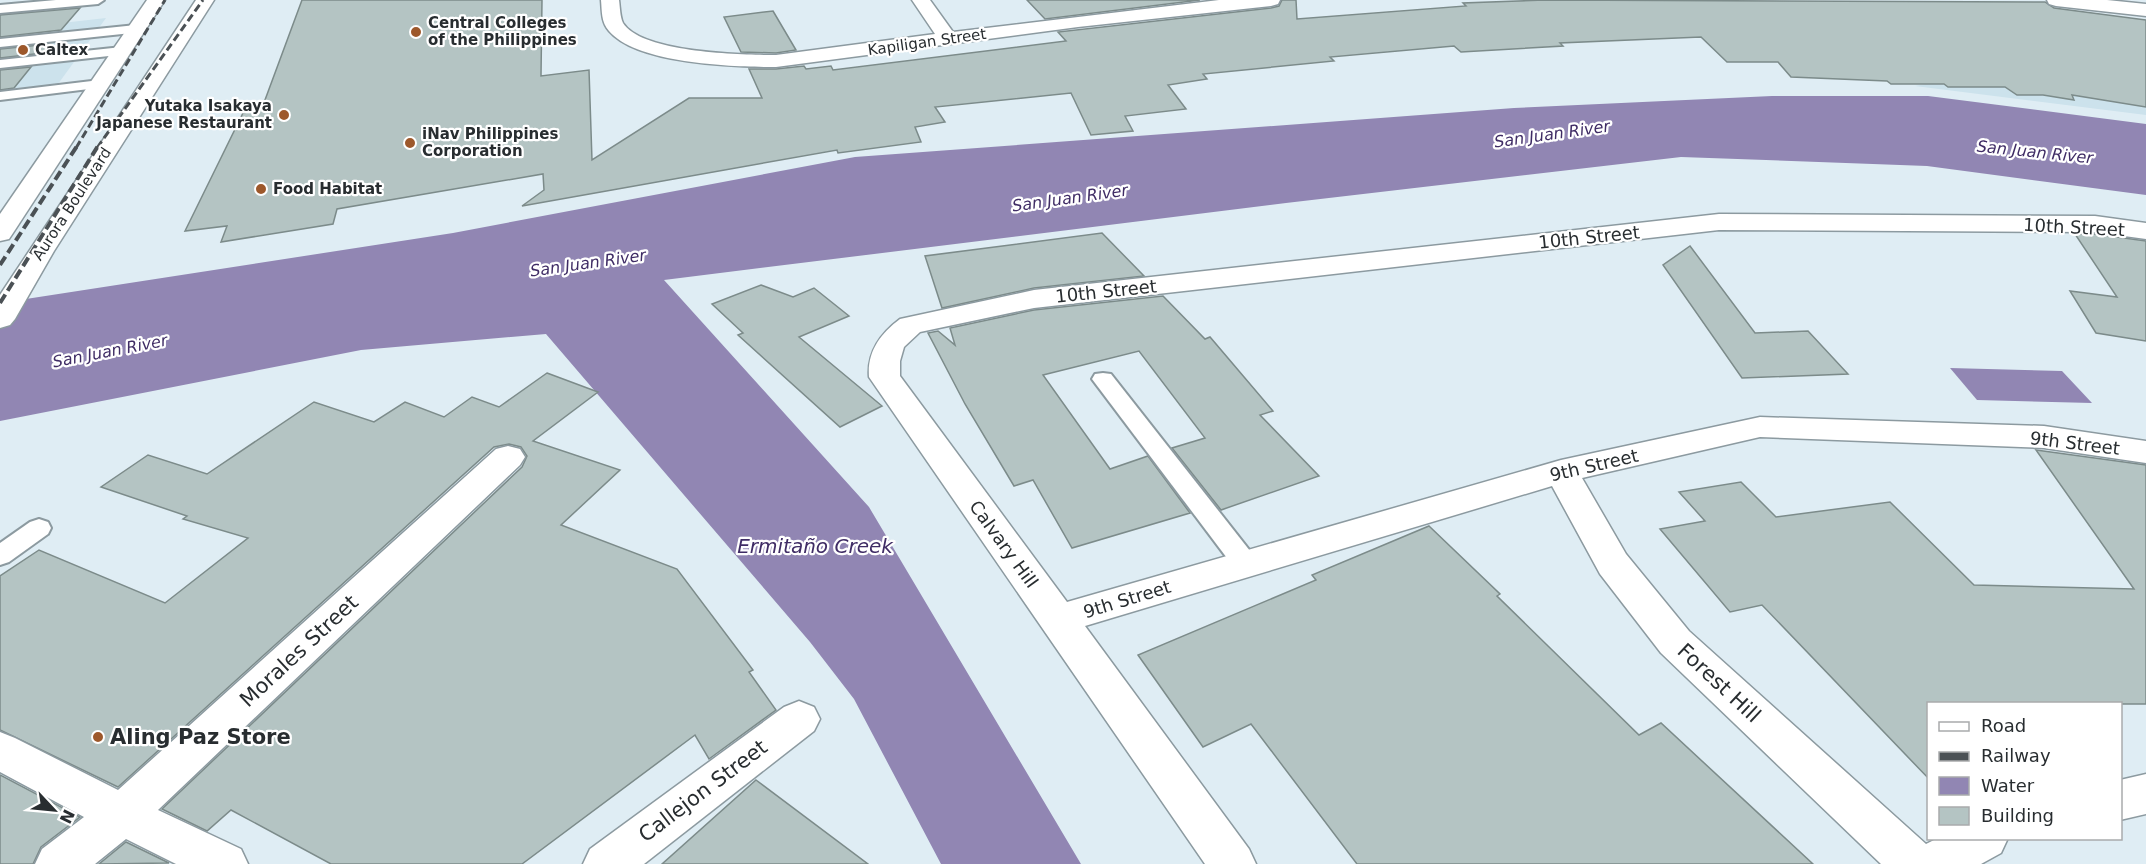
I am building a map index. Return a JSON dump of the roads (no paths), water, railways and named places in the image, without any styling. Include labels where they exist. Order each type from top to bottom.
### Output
[{"type":"street","name":"Aurora Boulevard","points":[[0,319],[41,251],[127,81],[122,51],[156,0]]},
{"type":"street","name":"Aurora Boulevard","points":[[0,233],[127,81],[205,0]]},
{"type":"street","name":"Kapiligan Street","points":[[610,0],[615,26],[625,35],[658,48],[706,58],[777,61],[1078,21],[1242,1],[1271,0]]},
{"type":"street","points":[[921,0],[948,39]]},
{"type":"street","points":[[2056,0],[2086,1],[2146,10]]},
{"type":"street","name":"10th Street","points":[[1034,299],[1719,222],[2095,224],[2146,231]]},
{"type":"street","name":"Calvary Hill","points":[[1034,299],[910,326],[894,338],[884,358],[885,377],[1232,864]]},
{"type":"street","name":"9th Street","points":[[1059,620],[1561,471],[1760,427],[2044,437],[2146,452]]},
{"type":"street","name":"Morales Street","points":[[59,864],[122,815],[508,457]]},
{"type":"street","name":"Forest Hill","points":[[1561,471],[1613,564],[1675,642],[1914,864]]},
{"type":"street","name":"Callejon Street","points":[[607,864],[799,719]]},
{"type":"street","points":[[0,752],[224,864]]},
{"type":"street","points":[[2122,801],[2146,794]]},
{"type":"street","points":[[1935,864],[1981,840]]},
{"type":"lane","points":[[0,9],[98,0]]},
{"type":"lane","points":[[0,43],[136,29]]},
{"type":"lane","points":[[65,57],[83,34]]},
{"type":"lane","points":[[0,64],[122,51]]},
{"type":"lane","points":[[0,96],[127,81]]},
{"type":"lane","points":[[1103,379],[1245,563]]},
{"type":"lane","points":[[0,556],[39,528]]},
{"type":"water","points":[[1772,96],[1928,96],[2146,124],[2146,195],[1927,166],[1681,157],[664,280],[869,507],[1081,864],[941,864],[854,699],[810,642],[546,334],[361,350],[0,421],[0,303],[453,233],[855,157],[1514,108]]},
{"type":"water","points":[[1950,368],[2062,371],[2092,403],[1977,400]]},
{"type":"railway","points":[[76,148],[165,0]]},
{"type":"railway","points":[[97,148],[203,0]]},
{"type":"railway","points":[[0,265],[77,146]]},
{"type":"railway","points":[[0,303],[98,146]]},
{"type":"place","name":"Central Colleges of the Philippines","points":[[416,32]]},
{"type":"place","name":"Caltex","points":[[23,50]]},
{"type":"place","name":"Yutaka Isakaya Japanese Restaurant","points":[[284,115]]},
{"type":"place","name":"iNav Philippines Corporation","points":[[410,143]]},
{"type":"place","name":"Food Habitat","points":[[261,189]]},
{"type":"place","name":"Aling Paz Store","points":[[98,737]]},
{"type":"water label","name":"San Juan River","points":[[1552,134]]},
{"type":"water label","name":"San Juan River","points":[[2035,152]]},
{"type":"water label","name":"San Juan River","points":[[1070,198]]},
{"type":"water label","name":"San Juan River","points":[[588,263]]},
{"type":"water label","name":"San Juan River","points":[[110,351]]},
{"type":"water label","name":"Ermitaño Creek","points":[[815,546]]}]
